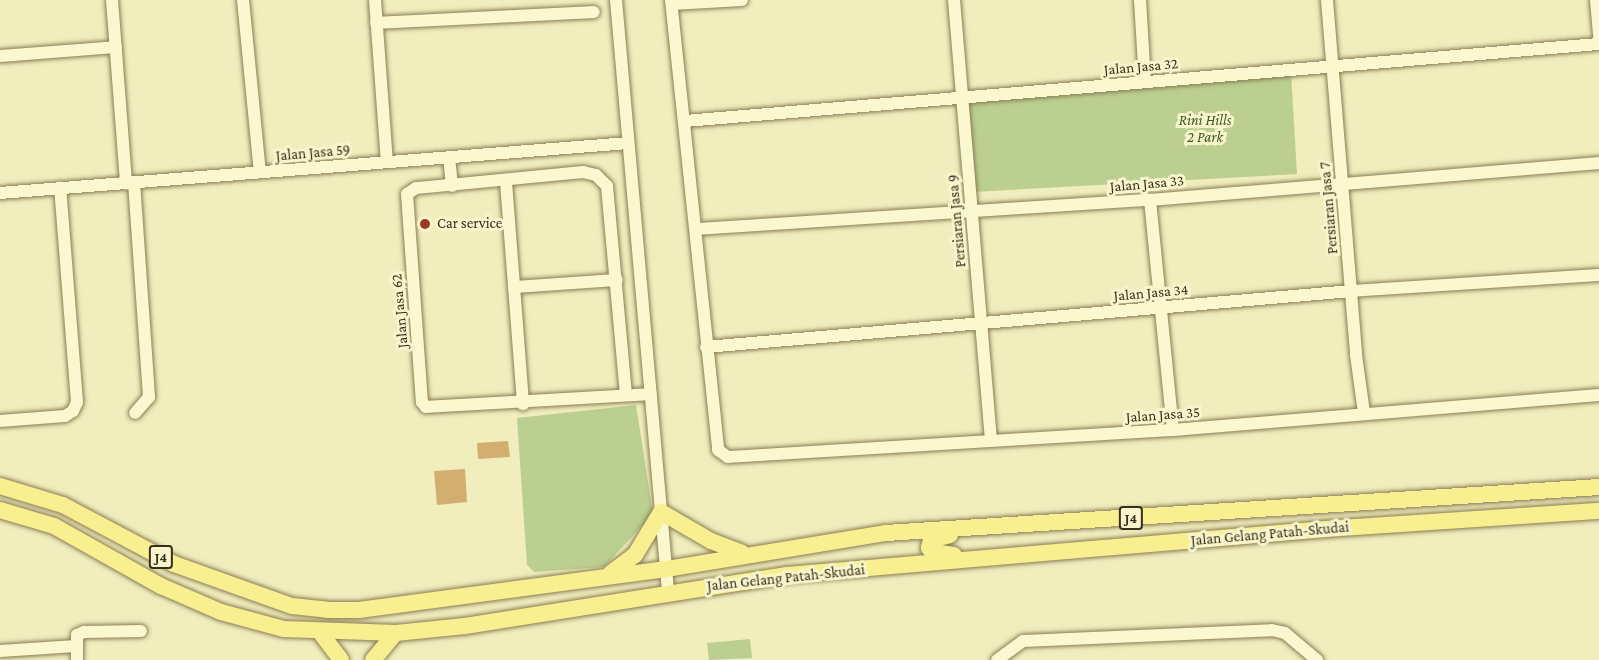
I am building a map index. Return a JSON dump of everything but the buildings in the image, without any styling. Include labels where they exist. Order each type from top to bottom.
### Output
[{"type":"main road","name":"Jalan Gelang Patah-Skudai","points":[[0,486],[63,505],[174,564],[292,606],[359,610],[666,569],[746,554],[886,533],[1599,486]]},
{"type":"main road","name":"Jalan Gelang Patah-Skudai","points":[[0,510],[54,526],[161,586],[221,612],[284,629],[396,633],[465,626],[668,591],[787,575],[993,560],[1326,529],[1599,511]]},
{"type":"main road","points":[[605,577],[635,555],[661,512],[711,541],[746,554]]},
{"type":"main road","points":[[988,527],[937,538],[928,548],[933,552],[993,560]]},
{"type":"main road","points":[[320,632],[341,660]]},
{"type":"main road","points":[[373,660],[396,633]]},
{"type":"street","points":[[112,0],[149,397],[135,413]]},
{"type":"street","points":[[243,0],[260,172]]},
{"type":"street","points":[[375,0],[387,162]]},
{"type":"street","points":[[616,0],[668,591]]},
{"type":"street","points":[[706,347],[697,229],[672,2],[742,0]]},
{"type":"street","name":"Persiaran Jasa 9","points":[[954,0],[991,439]]},
{"type":"street","points":[[1140,0],[1145,82]]},
{"type":"street","name":"Persiaran Jasa 7","points":[[1327,0],[1351,291],[1364,413]]},
{"type":"street","points":[[1596,0],[1599,38]]},
{"type":"street","points":[[376,23],[594,12]]},
{"type":"street","name":"Jalan Jasa 32","points":[[685,121],[1599,44]]},
{"type":"street","points":[[0,56],[116,47]]},
{"type":"street","name":"Jalan Jasa 59","points":[[0,193],[628,143]]},
{"type":"street","points":[[449,157],[452,186]]},
{"type":"street","name":"Jalan Jasa 33","points":[[697,229],[1150,200],[1342,182],[1599,163]]},
{"type":"street","name":"Jalan Jasa 62","points":[[617,280],[607,186],[596,175],[584,172],[506,182],[416,188],[405,200],[422,402],[431,408],[523,404],[651,394]]},
{"type":"street","points":[[506,182],[523,404]]},
{"type":"street","points":[[0,421],[64,416],[73,411],[77,402],[60,188]]},
{"type":"street","points":[[1150,200],[1163,307],[1173,430]]},
{"type":"street","name":"Jalan Jasa 34","points":[[706,347],[1351,291],[1599,275]]},
{"type":"street","points":[[514,287],[617,280],[626,395]]},
{"type":"street","name":"Jalan Jasa 35","points":[[706,347],[718,450],[728,457],[991,439],[1173,430],[1599,395]]},
{"type":"street","points":[[997,660],[1023,641],[1272,630],[1285,633],[1317,660]]},
{"type":"street","points":[[0,651],[141,631]]},
{"type":"street","points":[[77,641],[78,660]]},
{"type":"green space","name":"Rini Hills 2 Park","points":[[1291,72],[1297,174],[973,192],[965,93]]},
{"type":"green space","points":[[636,405],[653,514],[604,567],[534,572],[527,565],[517,418]]},
{"type":"green space","points":[[750,639],[752,658],[709,660],[707,643]]},
{"type":"place","name":"Car service","points":[[425,224]]}]
